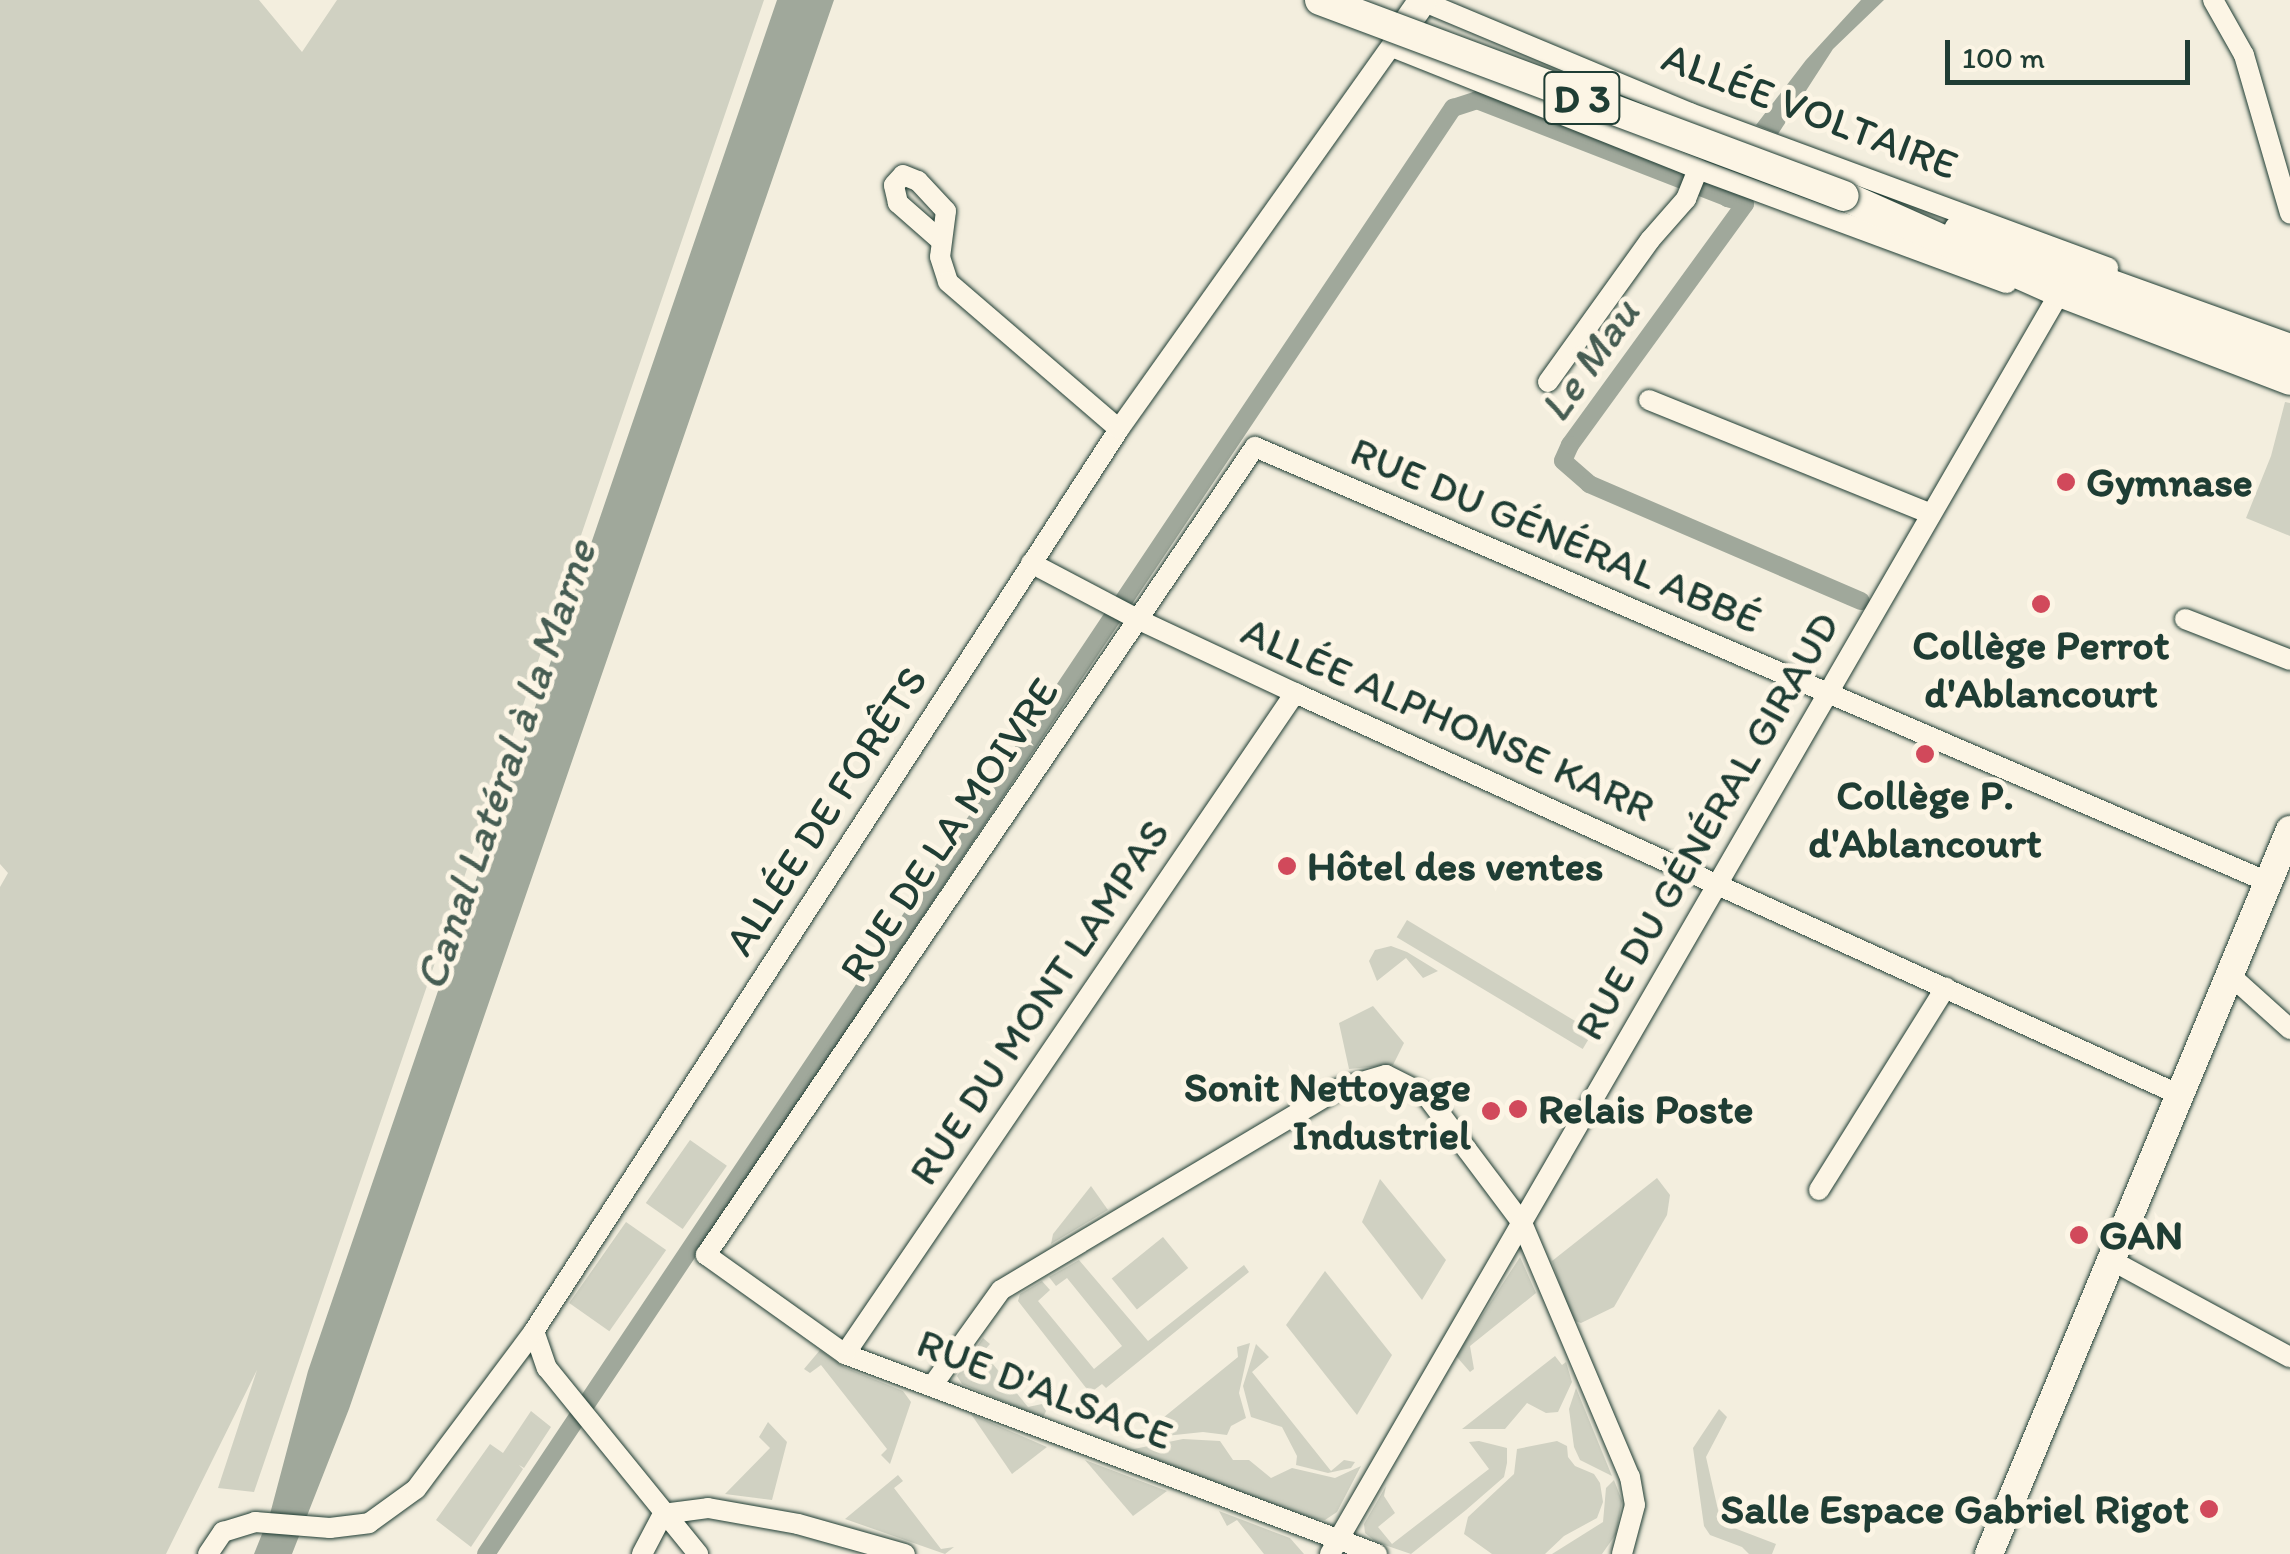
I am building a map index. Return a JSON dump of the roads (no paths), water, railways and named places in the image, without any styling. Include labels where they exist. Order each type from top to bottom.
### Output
[{"type":"main road","name":"D 3","points":[[1320,0],[1844,196]]},
{"type":"main road","points":[[1396,40],[1422,0]]},
{"type":"main road","name":"ALLÉE VOLTAIRE","points":[[1844,196],[2060,292],[2290,380]]},
{"type":"main road","name":"ALLÉE VOLTAIRE","points":[[1844,196],[2018,249],[2290,349]]},
{"type":"main road","points":[[1989,1554],[2290,830]]},
{"type":"street","name":"ALLÉE VOLTAIRE","points":[[1422,0],[1690,113],[2126,274],[2151,286],[2164,302]]},
{"type":"street","points":[[2213,0],[2244,55],[2290,212]]},
{"type":"street","name":"ALLÉE VOLTAIRE","points":[[1396,40],[1696,172],[1991,277],[2060,292]]},
{"type":"street","name":"ALLÉE DE FORÊTS","points":[[208,1554],[222,1532],[255,1522],[324,1527],[369,1523],[400,1504],[534,1331],[1118,429],[1396,40]]},
{"type":"street","points":[[1548,382],[1650,240],[1686,198],[1696,172]]},
{"type":"street","points":[[939,239],[948,282],[1118,429]]},
{"type":"street","name":"RUE DU GÉNÉRAL GIRAUD","points":[[1334,1547],[2060,292]]},
{"type":"street","points":[[1649,400],[1931,514]]},
{"type":"street","name":"RUE DE LA MOIVRE","points":[[706,1256],[1254,447]]},
{"type":"street","name":"RUE DU GÉNÉRAL ABBÉ","points":[[1254,447],[2268,882]]},
{"type":"street","name":"ALLÉE ALPHONSE KARR","points":[[1031,563],[1136,618],[2180,1095]]},
{"type":"street","points":[[2185,619],[2290,660]]},
{"type":"street","name":"RUE DU MONT LAMPAS","points":[[845,1354],[1296,692]]},
{"type":"street","points":[[2230,975],[2290,1028]]},
{"type":"street","points":[[1819,1190],[1946,987]]},
{"type":"street","points":[[932,1386],[1001,1290],[1338,1089],[1386,1075],[1426,1095],[1522,1222],[1630,1477],[1634,1505],[1622,1554]]},
{"type":"street","name":"RUE D'ALSACE","points":[[706,1256],[845,1354],[1334,1547],[1377,1554]]},
{"type":"street","points":[[2111,1260],[2290,1357]]},
{"type":"street","points":[[534,1331],[547,1368],[698,1554]]},
{"type":"street","points":[[664,1514],[708,1508],[798,1524],[906,1554]]},
{"type":"street","points":[[642,1554],[664,1514]]},
{"type":"waterway","points":[[486,1554],[1453,108],[1477,100],[1728,198]]},
{"type":"waterway","name":"Le Mau","points":[[1734,188],[1728,198],[1745,204],[1570,445],[1563,461],[1589,484],[1861,601]]},
{"type":"place","name":"Gymnase","points":[[2066,482]]},
{"type":"place","name":"Collège Perrot d'Ablancourt","points":[[2041,604]]},
{"type":"place","name":"Collège P. d'Ablancourt","points":[[1925,754]]},
{"type":"place","name":"Hôtel des ventes","points":[[1287,866]]},
{"type":"place","name":"Relais Poste","points":[[1518,1109]]},
{"type":"place","name":"Sonit Nettoyage Industriel","points":[[1491,1111]]},
{"type":"place","name":"GAN","points":[[2079,1235]]},
{"type":"place","name":"Salle Espace Gabriel Rigot","points":[[2209,1509]]},
{"type":"water label","name":"Canal Latéral à la Marne","points":[[505,765]]}]
